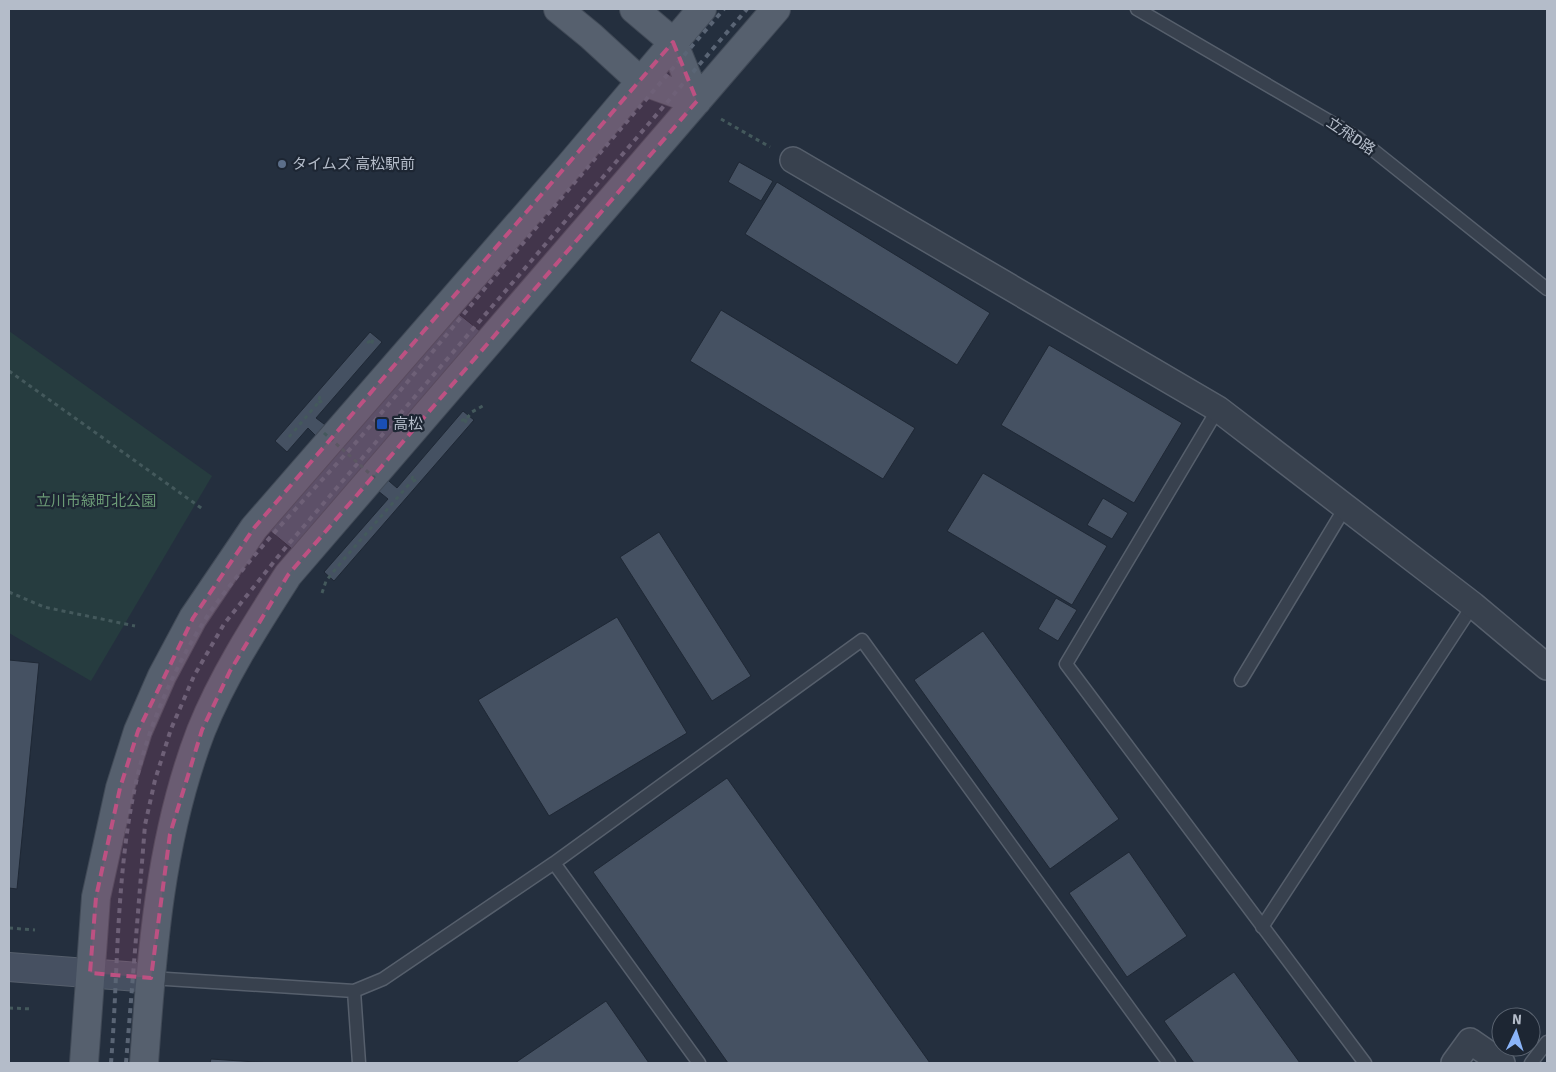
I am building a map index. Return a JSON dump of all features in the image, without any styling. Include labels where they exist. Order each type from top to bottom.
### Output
[{"type":"main road","points":[[558,9],[639,80],[697,101]]},
{"type":"main road","points":[[634,9],[673,42],[697,101]]},
{"type":"main road","points":[[84,1063],[96,897],[120,788],[138,731],[162,676],[193,618],[254,528],[570,165],[639,80],[702,9]]},
{"type":"main road","points":[[144,1063],[158,902],[170,834],[184,783],[202,730],[230,671],[256,624],[288,575],[776,9]]},
{"type":"street","points":[[793,160],[1218,409],[1473,605],[1547,667]]},
{"type":"street","points":[[9,967],[151,978]]},
{"type":"street","points":[[1454,1063],[1470,1041],[1502,1063]]},
{"type":"lane","name":"立飛D路","points":[[1137,9],[1358,138],[1547,289]]},
{"type":"lane","points":[[1218,409],[1066,664],[1365,1063]]},
{"type":"lane","points":[[1241,680],[1346,506]]},
{"type":"lane","points":[[1262,926],[1473,605]]},
{"type":"lane","points":[[151,978],[354,991],[383,979],[554,863],[862,640],[1169,1063]]},
{"type":"lane","points":[[554,863],[699,1063]]},
{"type":"lane","points":[[354,991],[358,1063]]},
{"type":"lane","points":[[1531,1063],[1547,1042]]},
{"type":"path","points":[[721,119],[793,160]]},
{"type":"path","points":[[366,343],[373,339],[371,346]]},
{"type":"path","points":[[9,371],[204,510]]},
{"type":"path","points":[[289,438],[318,403],[320,396]]},
{"type":"path","points":[[318,403],[324,400]]},
{"type":"path","points":[[460,422],[486,404]]},
{"type":"path","points":[[464,425],[466,418]]},
{"type":"path","points":[[324,433],[377,480]]},
{"type":"path","points":[[322,593],[326,581],[411,482],[414,475]]},
{"type":"path","points":[[411,482],[418,479]]},
{"type":"path","points":[[9,592],[44,606],[135,626]]},
{"type":"path","points":[[9,928],[35,930]]},
{"type":"path","points":[[9,1008],[32,1009]]},
{"type":"highlighted area","points":[[673,42],[697,101],[288,575],[230,671],[202,730],[170,834],[151,978],[90,973],[96,897],[120,788],[138,731],[193,618],[254,528]]},
{"type":"green space","name":"立川市緑町北公園","points":[[9,331],[212,476],[91,681],[9,633]]},
{"type":"building","points":[[739,162],[773,181],[761,201],[728,182]]},
{"type":"building","points":[[777,182],[990,313],[957,365],[745,234]]},
{"type":"building","points":[[440,299],[495,343],[308,562],[252,516]]},
{"type":"building","points":[[721,310],[915,428],[883,479],[690,361]]},
{"type":"building","points":[[370,332],[382,342],[316,418],[328,427],[319,439],[308,428],[287,452],[275,441]]},
{"type":"building","points":[[1049,345],[1182,423],[1134,503],[1001,425]]},
{"type":"building","points":[[463,411],[474,420],[334,581],[324,572],[388,499],[372,486],[382,475],[397,488]]},
{"type":"building","points":[[983,473],[1107,546],[1072,605],[947,531]]},
{"type":"building","points":[[1103,498],[1128,513],[1112,539],[1087,525]]},
{"type":"building","points":[[659,532],[751,676],[712,701],[620,557]]},
{"type":"building","points":[[1056,598],[1077,610],[1058,641],[1038,629]]},
{"type":"building","points":[[617,617],[687,733],[549,816],[478,700]]},
{"type":"building","points":[[983,631],[1119,819],[1050,869],[914,680]]},
{"type":"building","points":[[9,660],[39,663],[17,889],[9,888]]},
{"type":"building","points":[[727,778],[930,1063],[728,1063],[593,872]]},
{"type":"building","points":[[1129,852],[1187,936],[1127,977],[1069,893]]},
{"type":"building","points":[[1234,972],[1300,1063],[1194,1063],[1164,1021]]},
{"type":"building","points":[[606,1001],[649,1063],[515,1063]]},
{"type":"building","points":[[211,1059],[271,1063],[210,1063]]},
{"type":"railway","points":[[111,1063],[121,889],[132,801],[142,759],[160,705],[194,637],[210,612],[248,563],[371,425],[525,241],[724,9]]},
{"type":"railway","points":[[126,1063],[145,825],[155,780],[171,729],[194,676],[224,624],[281,553],[747,9]]},
{"type":"place","name":"タイムズ 高松駅前","points":[[282,164]]},
{"type":"place","name":"高松","points":[[382,424]]}]
